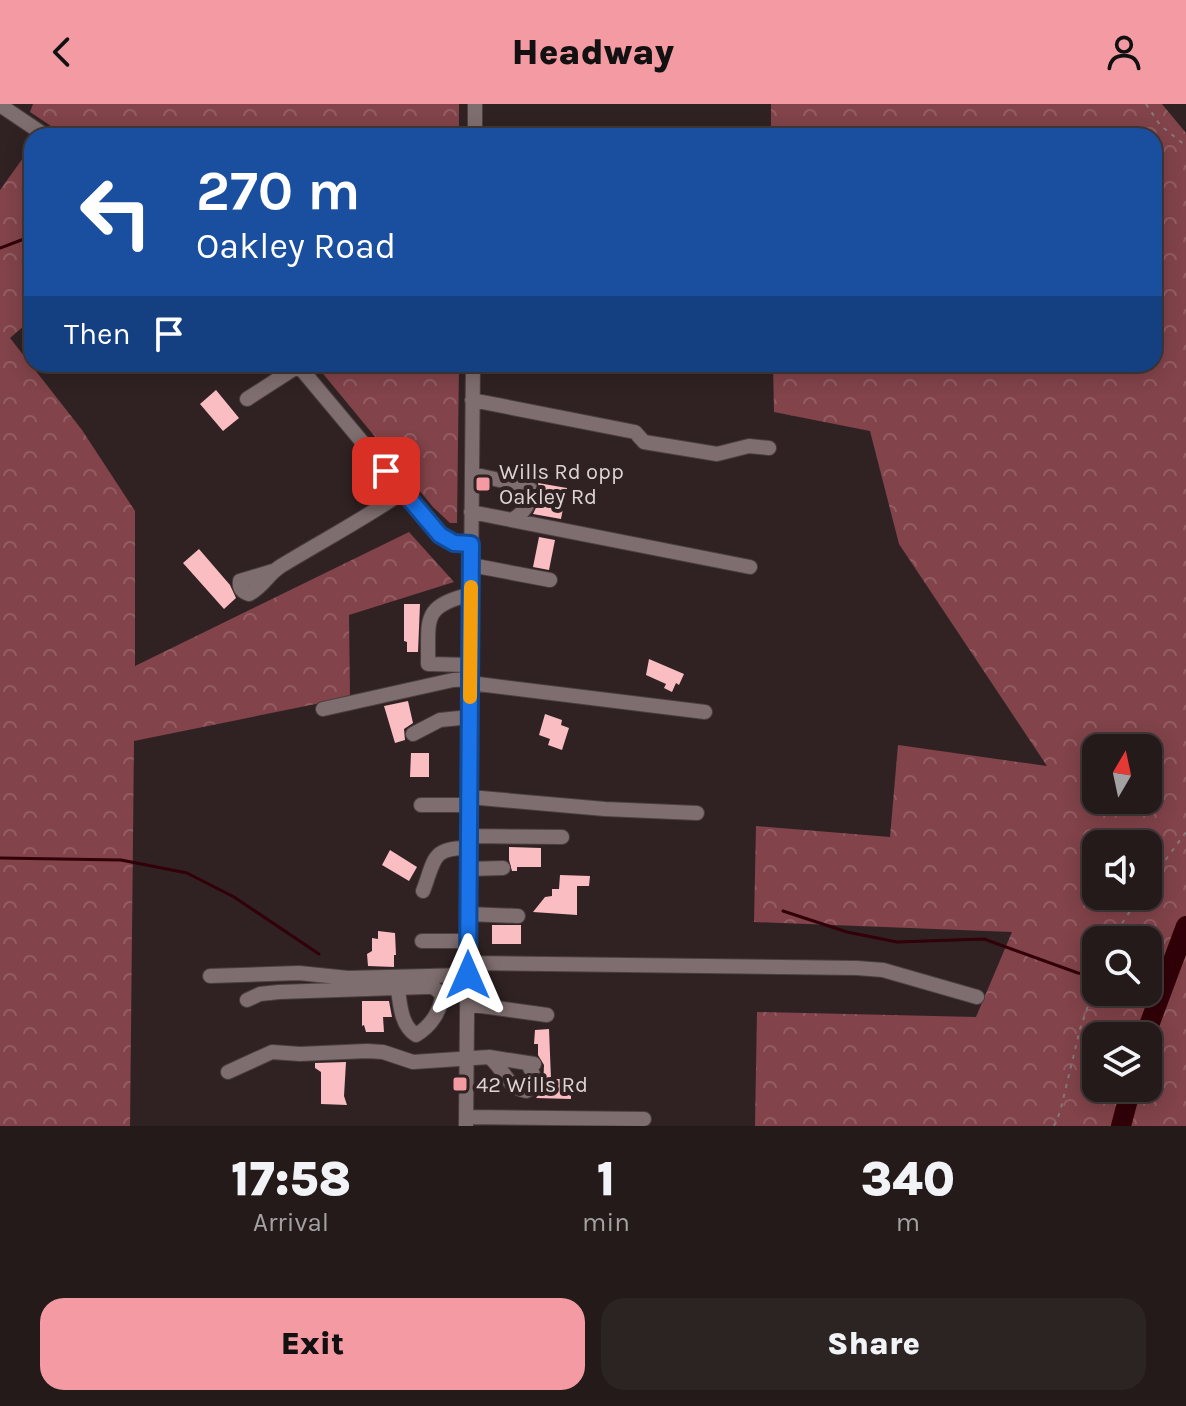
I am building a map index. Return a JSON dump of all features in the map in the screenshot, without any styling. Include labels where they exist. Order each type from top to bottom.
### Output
[{"type":"street","points":[[475,104],[475,128]]},
{"type":"street","points":[[0,105],[34,128]]},
{"type":"street","points":[[247,399],[287,372]]},
{"type":"street","points":[[303,372],[440,535],[454,543],[471,544]]},
{"type":"street","points":[[473,372],[467,1058],[473,1122],[644,1119]]},
{"type":"street","points":[[472,400],[635,432],[644,442],[717,454],[749,446],[769,448]]},
{"type":"street","points":[[472,474],[527,486],[531,490],[523,512],[512,520]]},
{"type":"street","points":[[273,571],[403,492]]},
{"type":"street","points":[[471,512],[750,567]]},
{"type":"street","points":[[471,565],[550,580]]},
{"type":"street","points":[[471,594],[440,604],[431,614],[428,664],[470,676],[705,712]]},
{"type":"street","points":[[323,709],[470,676]]},
{"type":"street","points":[[413,734],[440,720],[470,717]]},
{"type":"street","points":[[421,805],[469,801],[697,813]]},
{"type":"street","points":[[423,891],[436,855],[448,847],[469,842],[562,837]]},
{"type":"street","points":[[468,869],[503,868]]},
{"type":"street","points":[[468,914],[518,916]]},
{"type":"street","points":[[422,941],[468,958],[883,970],[977,997]]},
{"type":"street","points":[[210,976],[299,973],[348,978],[468,958],[525,955]]},
{"type":"street","points":[[247,1000],[260,994],[279,992],[433,987],[442,994],[547,1015]]},
{"type":"street","points":[[398,989],[404,1021],[416,1035],[430,1024],[438,1012],[442,994]]},
{"type":"street","points":[[228,1072],[272,1052],[383,1052],[413,1062],[428,1063],[489,1057],[530,1064],[533,1087],[526,1091],[514,1087],[489,1057]]},
{"type":"path","points":[[1146,104],[1160,125],[1186,146]]},
{"type":"path","points":[[1162,865],[1186,832]]},
{"type":"path","points":[[1054,1126],[1088,1006]]},
{"type":"green space","points":[[33,104],[459,104],[459,128],[54,128],[30,112]]},
{"type":"green space","points":[[771,104],[1162,104],[1186,133],[1186,1126],[755,1126],[757,1012],[976,1017],[1012,932],[754,922],[756,826],[890,837],[898,745],[1047,766],[899,544],[870,431],[774,412],[773,372],[1162,372],[1162,128],[771,128]]},
{"type":"green space","points":[[24,157],[24,326],[10,338],[24,356],[24,372],[37,372],[82,430],[135,511],[135,666],[409,532],[454,582],[349,615],[350,697],[134,741],[130,1126],[0,1126],[0,190]]},
{"type":"green space","points":[[322,372],[459,372],[457,523],[450,523],[433,507]]},
{"type":"building","points":[[216,390],[239,418],[223,431],[200,404]]},
{"type":"building","points":[[538,483],[567,488],[561,519],[533,514],[541,497]]},
{"type":"building","points":[[539,537],[555,540],[549,570],[533,567]]},
{"type":"building","points":[[199,549],[230,585],[236,598],[224,609],[183,563]]},
{"type":"building","points":[[404,604],[420,604],[418,652],[407,652]]},
{"type":"building","points":[[649,659],[684,674],[672,692],[664,688],[666,684],[646,675]]},
{"type":"building","points":[[408,701],[413,723],[404,729],[405,740],[395,743],[384,706]]},
{"type":"building","points":[[545,714],[562,720],[561,725],[569,728],[562,750],[548,745],[550,739],[539,735]]},
{"type":"building","points":[[411,753],[429,753],[429,777],[410,777]]},
{"type":"building","points":[[509,847],[541,848],[541,867],[517,867],[517,871],[512,871]]},
{"type":"building","points":[[390,850],[417,867],[409,881],[382,865]]},
{"type":"building","points":[[560,875],[590,876],[589,886],[577,886],[577,915],[533,912],[545,897],[552,896],[552,889],[559,889]]},
{"type":"building","points":[[492,925],[521,925],[521,944],[492,944]]},
{"type":"building","points":[[378,931],[395,933],[394,967],[368,966],[367,954],[372,951],[372,938],[378,939]]},
{"type":"building","points":[[362,1001],[389,1001],[392,1017],[383,1017],[384,1032],[366,1032],[362,1026]]},
{"type":"building","points":[[549,1029],[551,1079],[571,1079],[571,1099],[536,1098],[543,1089],[544,1065],[538,1055],[538,1044],[534,1044],[535,1030]]},
{"type":"building","points":[[346,1062],[344,1096],[347,1105],[321,1104],[321,1072],[315,1068],[315,1063]]},
{"type":"waterway","points":[[0,248],[24,239]]},
{"type":"waterway","points":[[0,858],[121,860],[187,873],[234,897],[319,954]]},
{"type":"waterway","points":[[783,911],[847,932],[897,942],[984,939],[1082,974]]},
{"type":"waterway","points":[[1150,1022],[1186,926]]},
{"type":"waterway","points":[[1121,1126],[1127,1102]]},
{"type":"slow traffic","points":[[470,697],[471,587]]},
{"type":"place","name":"Wills Rd opp Oakley Rd","points":[[483,484]]},
{"type":"place","name":"42 Wills Rd","points":[[460,1084]]},
{"type":"route","points":[[386,471],[440,535],[454,543],[471,544],[468,975]]}]
